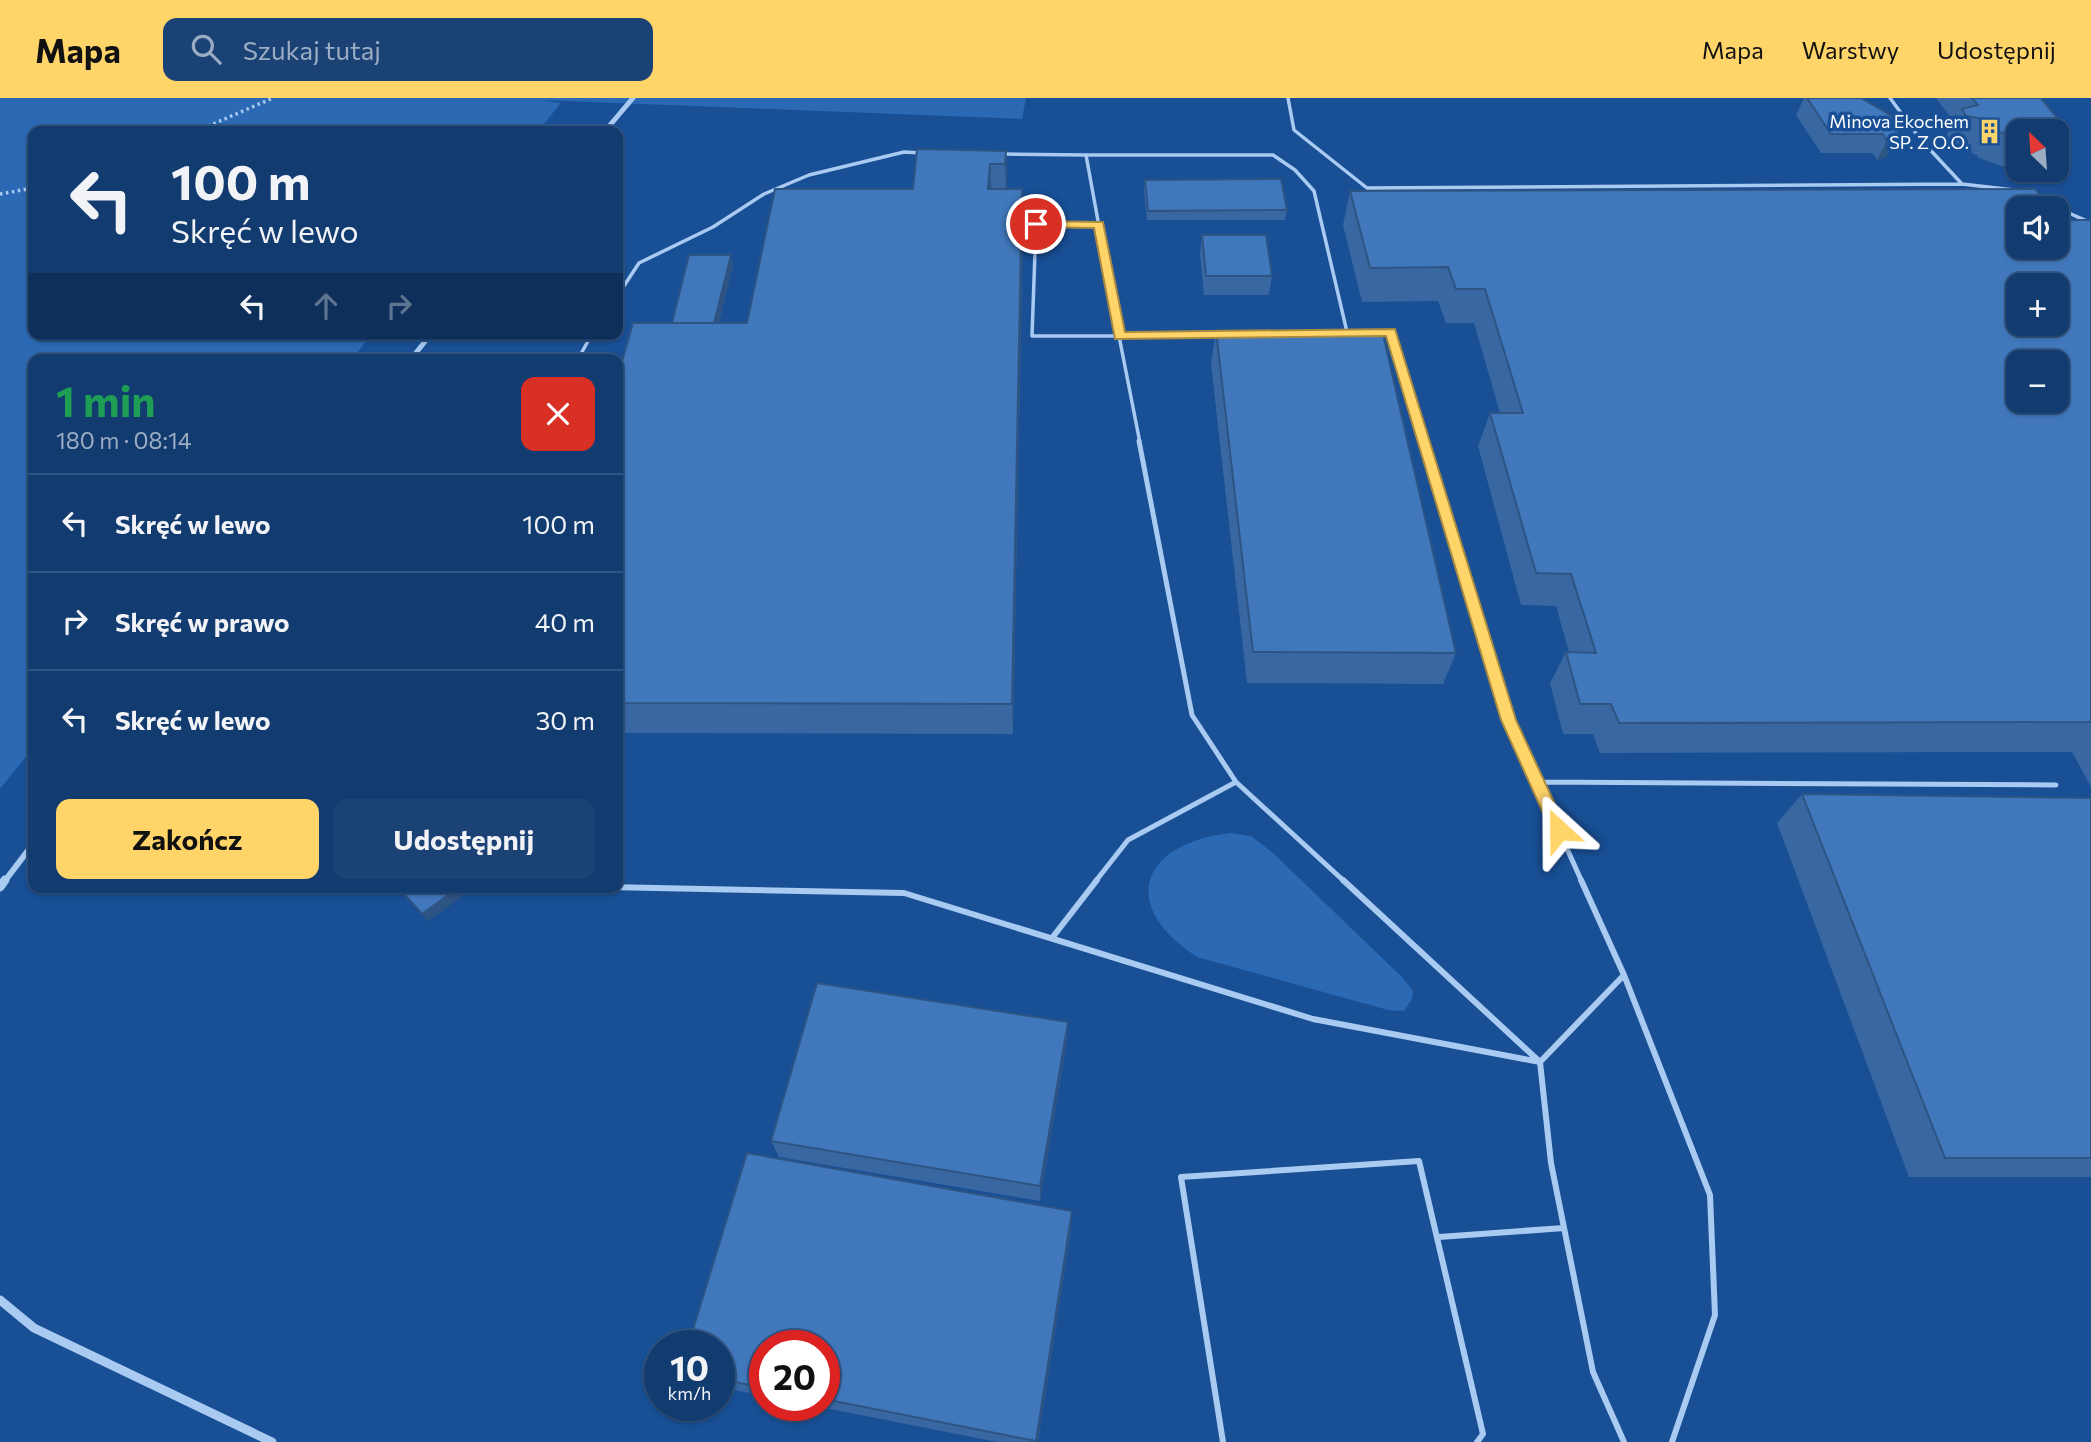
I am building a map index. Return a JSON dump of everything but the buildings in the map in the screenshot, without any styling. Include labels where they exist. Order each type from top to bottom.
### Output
[{"type":"street","points":[[609,126],[634,98]]},
{"type":"street","points":[[415,354],[426,340]]},
{"type":"street","points":[[0,887],[28,851]]},
{"type":"street","points":[[0,1300],[34,1328],[272,1442]]},
{"type":"lane","points":[[1288,98],[1294,130],[1367,188],[1962,184],[2019,191]]},
{"type":"lane","points":[[1890,98],[1921,140],[1962,184]]},
{"type":"lane","points":[[623,287],[639,263],[713,227],[764,194],[809,175],[904,152],[930,153]]},
{"type":"lane","points":[[995,154],[1273,155],[1294,170],[1314,191],[1347,332]]},
{"type":"lane","points":[[1086,155],[1192,715],[1236,782],[1539,1062],[1551,1163],[1593,1373],[1624,1442]]},
{"type":"lane","points":[[2069,213],[2091,223]]},
{"type":"lane","points":[[1099,225],[1036,224],[1032,336],[1226,334]]},
{"type":"lane","points":[[1333,332],[1358,332]]},
{"type":"lane","points":[[1368,332],[1391,332],[1509,720],[1624,975],[1710,1195],[1715,1315],[1672,1442]]},
{"type":"lane","points":[[1052,939],[1128,840],[1236,782]]},
{"type":"lane","points":[[1537,782],[2056,785]]},
{"type":"lane","points":[[623,887],[904,893],[1313,1019],[1539,1062]]},
{"type":"lane","points":[[1539,1062],[1624,975]]},
{"type":"lane","points":[[1223,1442],[1181,1177],[1419,1161],[1439,1237],[1482,1434],[1477,1442]]},
{"type":"lane","points":[[1439,1237],[1564,1228]]},
{"type":"path","points":[[209,126],[273,98]]},
{"type":"path","points":[[0,194],[28,189]]},
{"type":"shaded area","points":[[0,98],[1026,98],[1022,119],[539,100],[561,103],[542,126],[28,126],[28,340],[367,340],[356,354],[28,354],[28,754],[0,789]]},
{"type":"shaded area","points":[[1231,833],[1251,836],[1273,853],[1403,978],[1413,991],[1412,999],[1404,1011],[1388,1010],[1197,957],[1172,937],[1156,917],[1149,898],[1150,879],[1160,863],[1176,849],[1200,839]]},
{"type":"place","name":"Minova Ekochem SP. Z O.O.","points":[[1989,132]]},
{"type":"route","points":[[1036,224],[1099,225],[1119,336],[1391,332],[1509,720],[1559,830]]}]
